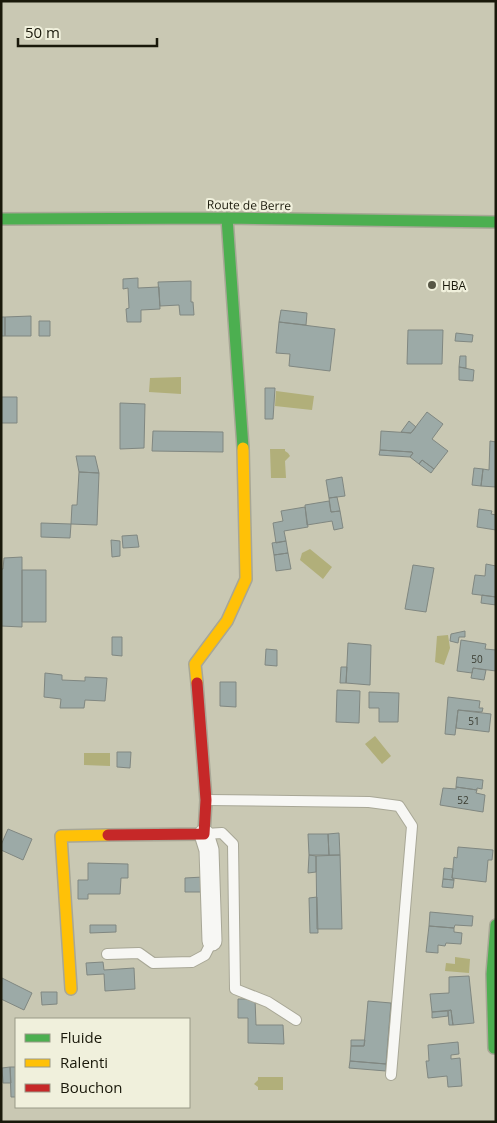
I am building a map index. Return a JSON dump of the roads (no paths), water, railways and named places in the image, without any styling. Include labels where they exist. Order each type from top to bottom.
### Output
[{"type":"street","name":"Route de Berre","points":[[1,219],[227,218],[496,222]]},
{"type":"street","points":[[212,941],[209,850],[204,834],[206,800],[195,664],[228,621],[246,579],[242,428],[227,218]]},
{"type":"street","points":[[71,989],[61,836],[204,834]]},
{"type":"street","points":[[496,925],[492,974],[494,1048],[496,1048]]},
{"type":"lane","points":[[206,800],[369,802],[399,806],[412,826],[391,1075]]},
{"type":"lane","points":[[204,834],[222,833],[233,844],[235,989],[268,1002],[296,1020]]},
{"type":"lane","points":[[106,954],[140,953],[153,963],[192,962],[205,955],[212,941]]},
{"type":"place","name":"HBA","points":[[432,285]]}]
